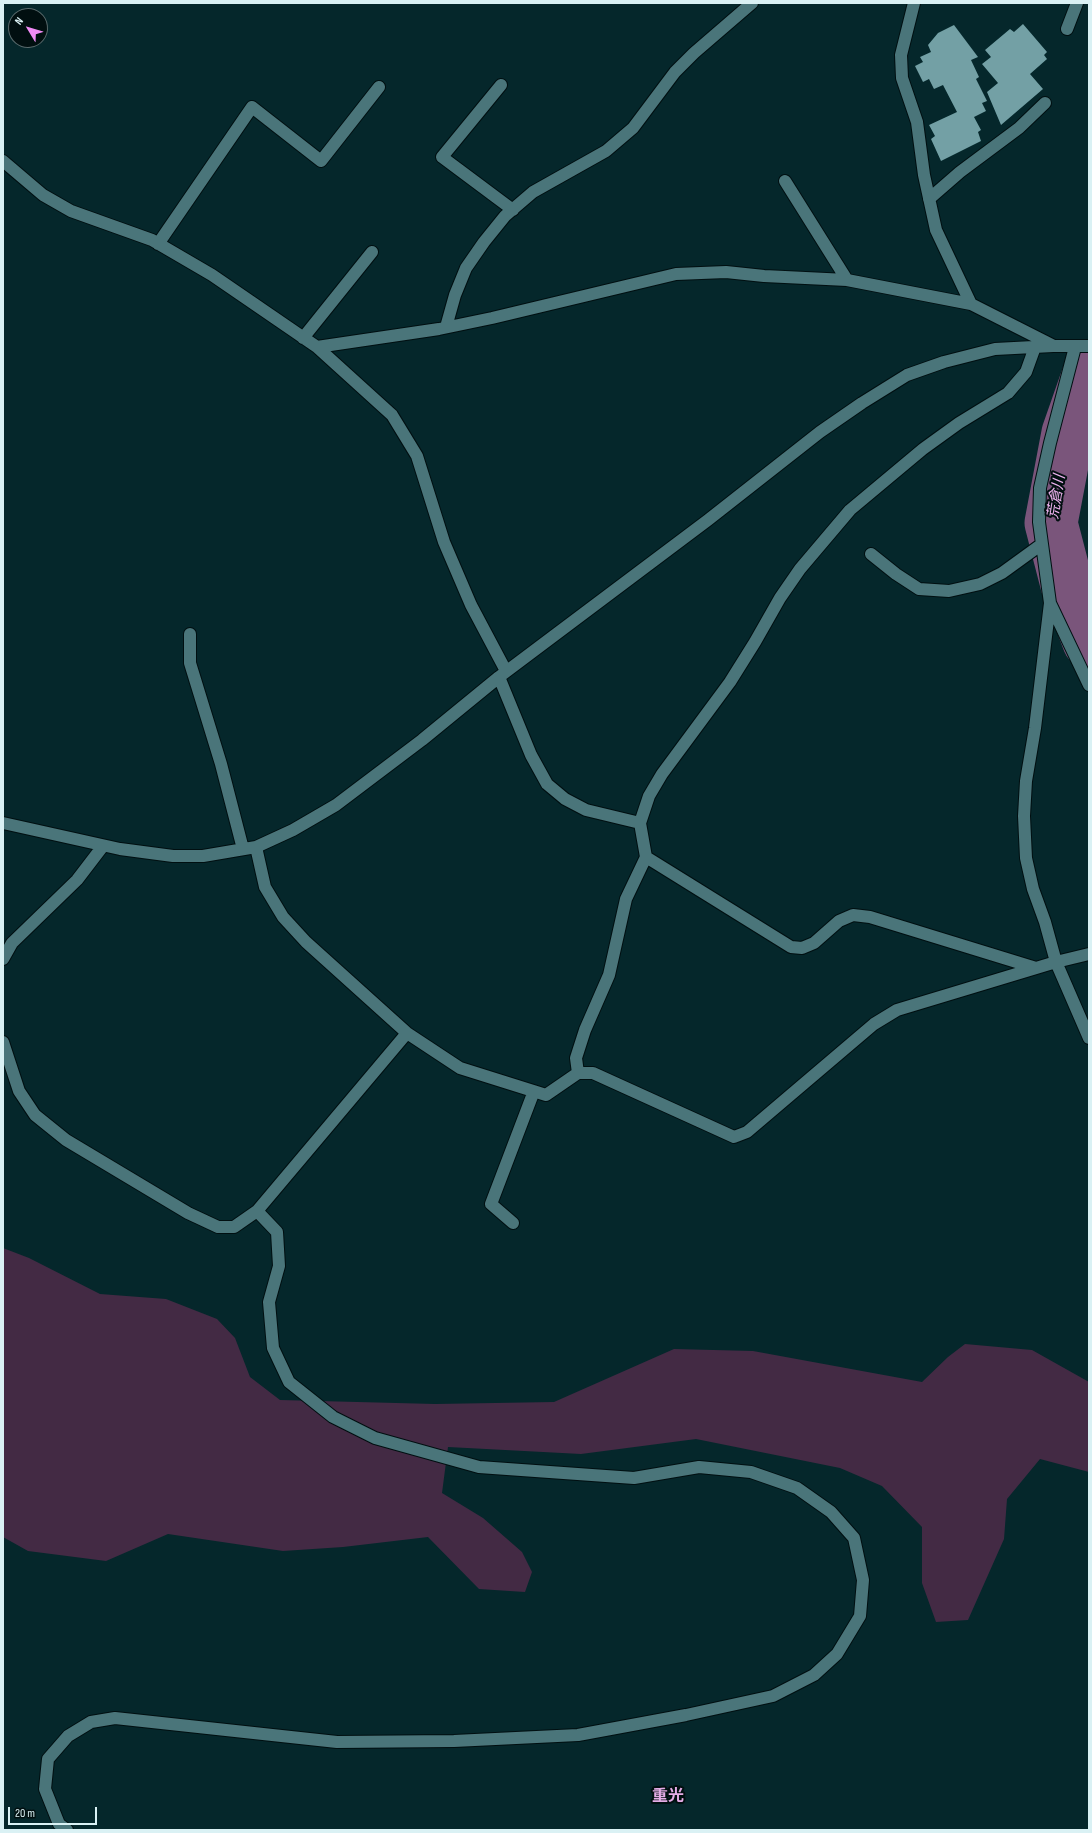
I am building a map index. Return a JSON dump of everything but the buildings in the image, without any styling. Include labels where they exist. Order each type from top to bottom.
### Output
[{"type":"street","points":[[446,327],[454,295],[466,268],[484,242],[513,210],[533,192],[606,151],[633,128],[675,72],[694,53],[752,3]]},
{"type":"street","points":[[914,3],[900,54],[902,78],[917,122],[924,175],[936,230],[970,304]]},
{"type":"street","points":[[1067,29],[1074,4]]},
{"type":"street","points":[[501,86],[442,157],[513,210]]},
{"type":"street","points":[[158,244],[252,107],[321,161],[379,87]]},
{"type":"street","points":[[929,199],[960,172],[1019,128],[1046,103]]},
{"type":"street","points":[[3,161],[43,195],[71,211],[152,240],[212,275],[317,347],[392,415],[417,456],[444,542],[471,606],[503,674],[531,755],[547,784],[565,799],[586,810],[640,823]]},
{"type":"street","points":[[785,181],[847,280]]},
{"type":"street","points":[[303,338],[372,252]]},
{"type":"street","points":[[317,347],[446,327],[676,274],[726,272],[764,276],[847,280],[970,304],[1053,346]]},
{"type":"street","points":[[3,823],[120,850],[180,856],[202,856],[250,848],[293,830],[336,805],[422,740],[503,674],[708,520],[820,432],[862,403],[907,375],[944,362],[995,349],[1053,346],[1083,347],[1050,443],[1040,488],[1039,522],[1050,603],[1035,728],[1026,781],[1024,816],[1026,858],[1033,889],[1045,922],[1056,962],[1089,1038]]},
{"type":"street","points":[[578,1073],[576,1058],[585,1030],[609,975],[626,899],[646,857],[640,823],[649,796],[662,774],[730,682],[780,598],[800,569],[850,510],[923,449],[959,423],[1008,393],[1026,372],[1035,347]]},
{"type":"street","points":[[872,554],[896,574],[919,589],[949,591],[980,584],[1002,573],[1042,544]]},
{"type":"street","points":[[1050,603],[1084,663],[1089,685]]},
{"type":"street","points":[[190,634],[190,663],[221,764],[265,887],[283,917],[306,942],[407,1033],[460,1068],[546,1095],[578,1073],[593,1073],[734,1137],[747,1132],[874,1024],[897,1010],[1056,962],[1089,954]]},
{"type":"street","points":[[3,959],[12,943],[77,880],[103,846]]},
{"type":"street","points":[[646,857],[791,947],[802,948],[814,943],[839,920],[852,915],[870,917],[1036,968]]},
{"type":"street","points":[[3,1042],[19,1091],[35,1115],[66,1140],[188,1213],[218,1227],[234,1227],[257,1211],[407,1033]]},
{"type":"street","points":[[513,1223],[491,1204],[534,1091]]},
{"type":"street","points":[[67,1830],[59,1824],[45,1789],[48,1759],[68,1736],[91,1722],[115,1718],[337,1742],[454,1741],[578,1735],[686,1715],[773,1696],[814,1675],[836,1654],[860,1616],[863,1580],[854,1538],[831,1512],[797,1488],[751,1472],[699,1467],[634,1478],[479,1467],[375,1438],[333,1417],[289,1382],[273,1348],[269,1302],[280,1266],[277,1232],[257,1211]]},
{"type":"shaded area","points":[[3,1248],[29,1258],[100,1294],[166,1299],[217,1319],[235,1338],[250,1377],[280,1400],[435,1404],[554,1402],[674,1349],[753,1351],[922,1382],[948,1357],[965,1344],[1032,1350],[1089,1382],[1089,1472],[1040,1459],[1007,1499],[1004,1539],[968,1620],[936,1622],[922,1583],[922,1527],[882,1486],[840,1468],[696,1439],[581,1454],[448,1447],[442,1493],[483,1518],[522,1552],[532,1572],[525,1592],[479,1589],[428,1537],[343,1547],[283,1551],[168,1534],[106,1561],[28,1551],[3,1537]]},
{"type":"waterway","name":"荒倉川","points":[[1089,373],[1068,433],[1051,523],[1067,585],[1089,642]]},
{"type":"district","name":"重光","points":[[668,1797]]}]
